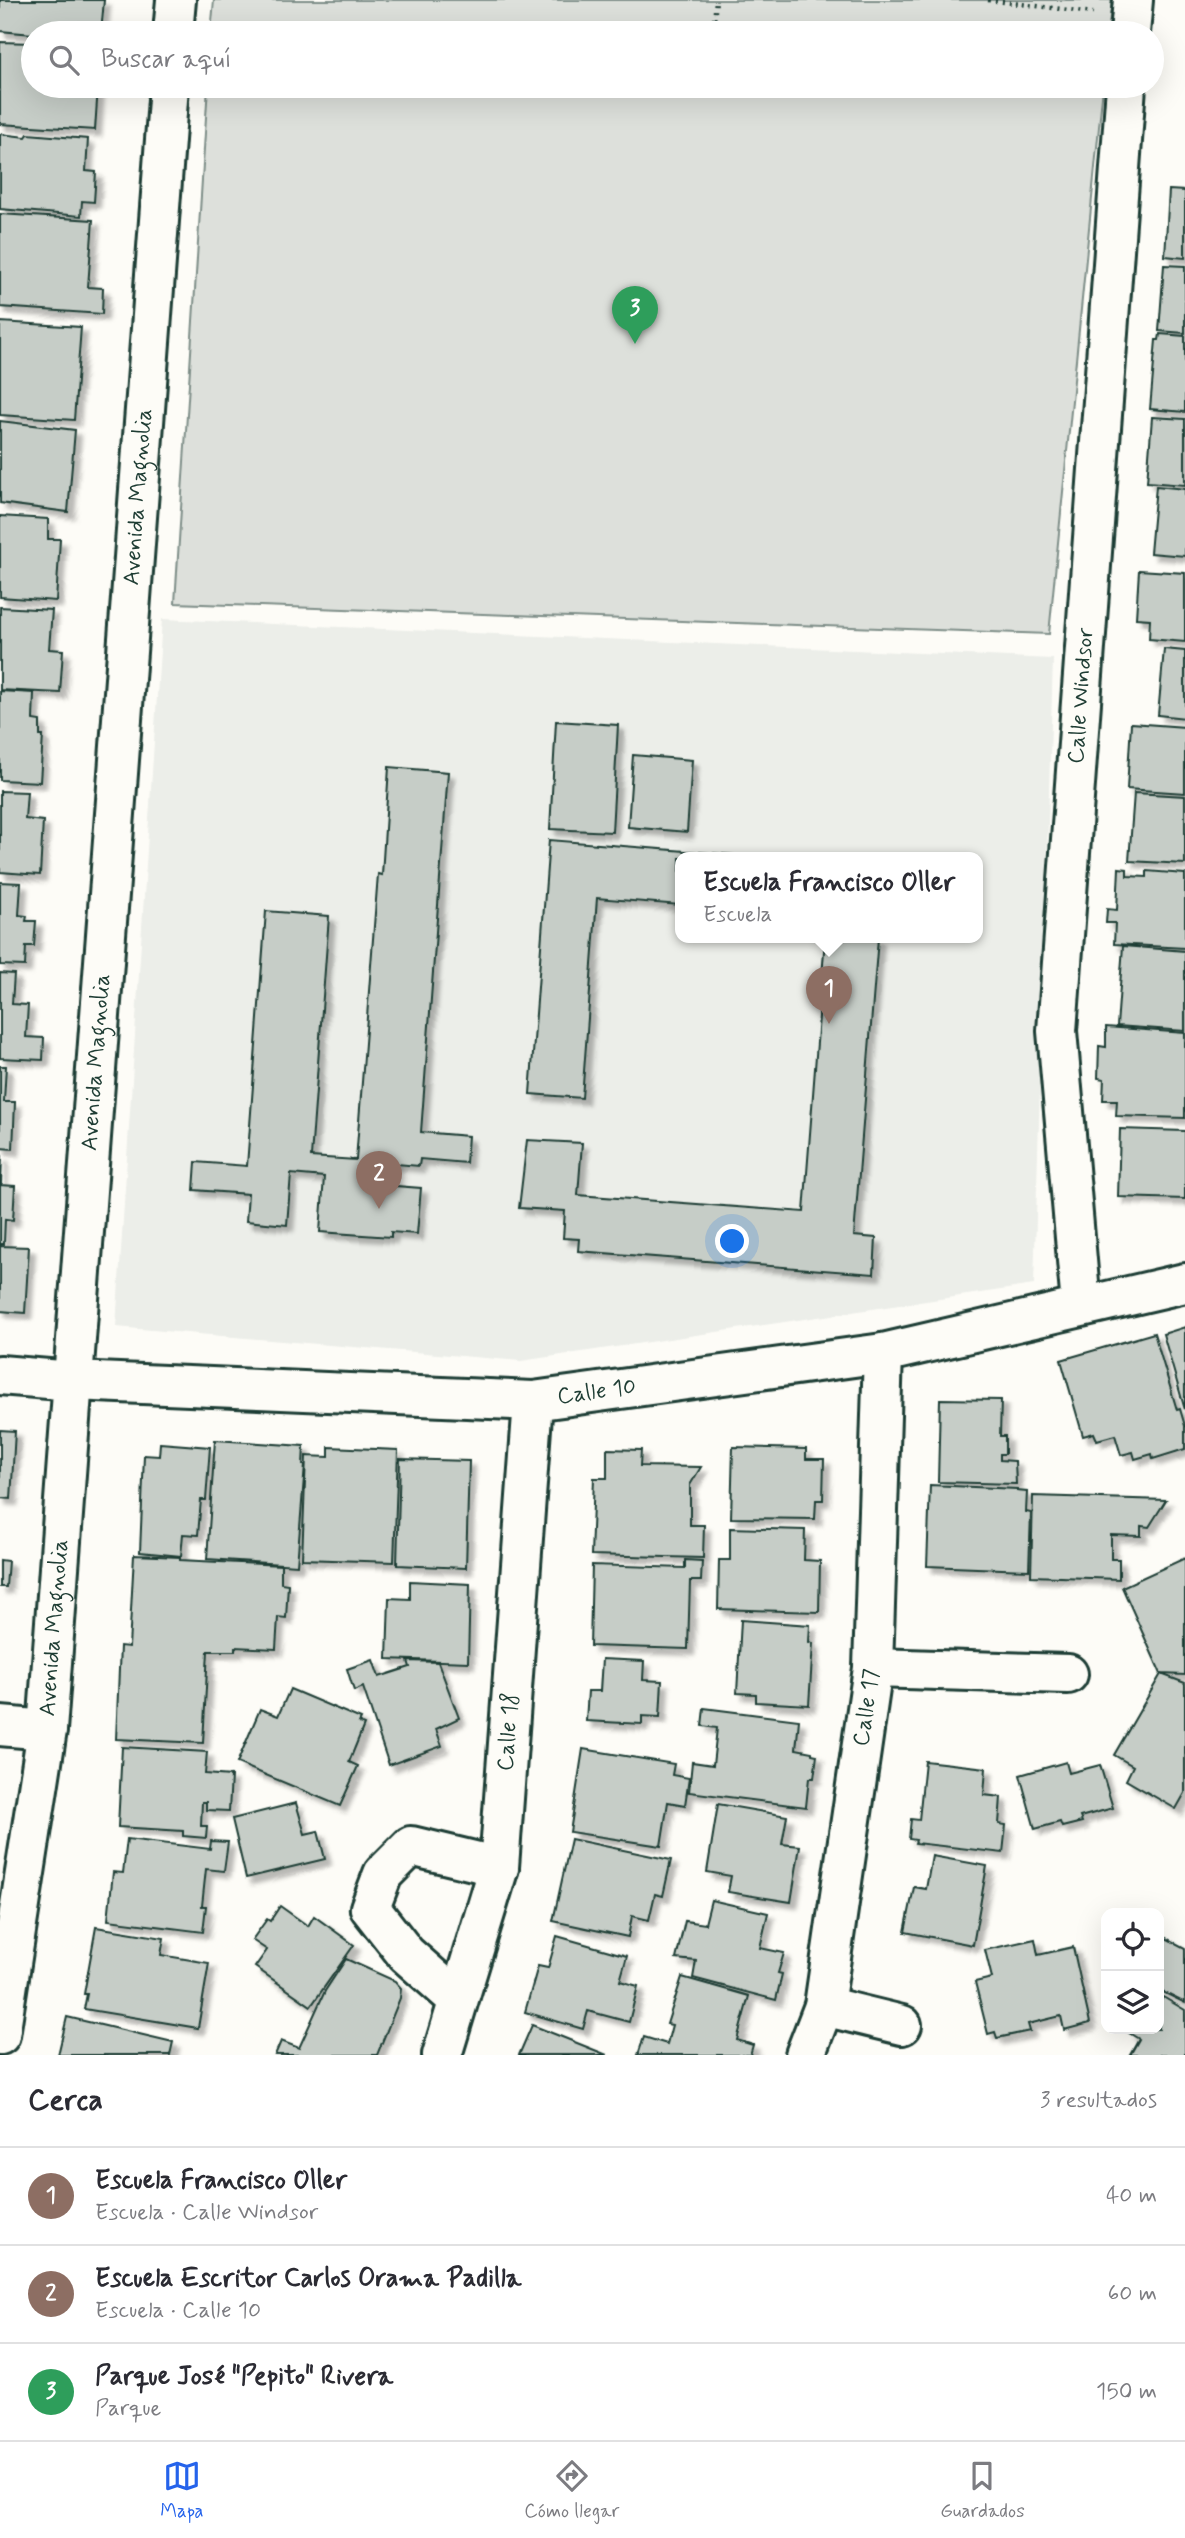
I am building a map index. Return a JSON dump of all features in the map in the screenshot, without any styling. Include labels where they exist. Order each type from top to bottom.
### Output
[{"type":"street","points":[[174,21],[176,0]]},
{"type":"street","name":"Avenida Magnolia","points":[[0,2035],[47,1730],[168,98]]},
{"type":"street","name":"Calle Windsor","points":[[1082,1306],[1057,1031],[1125,98]]},
{"type":"street","name":"Calle 10","points":[[0,1375],[73,1381],[533,1401],[883,1353],[1185,1283]]},
{"type":"street","name":"Calle 17","points":[[805,2055],[824,2006],[873,1668],[883,1353]]},
{"type":"street","name":"Calle 18","points":[[442,2055],[499,1867],[533,1401]]},
{"type":"street","points":[[873,1668],[1068,1674]]},
{"type":"street","points":[[0,1726],[47,1730]]},
{"type":"street","points":[[458,2000],[406,1954],[370,1908],[383,1874],[411,1846],[499,1867]]},
{"type":"street","points":[[824,2006],[902,2025]]},
{"type":"path","points":[[714,21],[716,0]]},
{"type":"path","points":[[988,0],[1132,17]]},
{"type":"shaded area","points":[[214,0],[1112,0],[1109,21],[212,21]]},
{"type":"shaded area","points":[[207,98],[1102,98],[1049,634],[175,603]]},
{"type":"shaded area","points":[[162,619],[1053,659],[1034,1285],[521,1361],[116,1327]]},
{"type":"building","points":[[0,0],[104,0],[102,21],[21,21],[21,33],[0,31]]},
{"type":"building","points":[[0,42],[21,43],[21,98],[97,98],[95,130],[0,124]]},
{"type":"building","points":[[0,134],[88,139],[86,171],[96,172],[94,202],[82,201],[81,216],[0,209]]},
{"type":"building","points":[[1169,190],[1185,191],[1185,258],[1165,256]]},
{"type":"building","points":[[0,214],[93,220],[88,287],[103,288],[102,314],[0,307]]},
{"type":"building","points":[[1164,265],[1185,266],[1185,333],[1159,331]]},
{"type":"building","points":[[0,322],[81,327],[74,420],[0,415]]},
{"type":"building","points":[[1160,334],[1185,336],[1185,412],[1150,409],[1156,340],[1159,340]]},
{"type":"building","points":[[1152,417],[1185,419],[1185,485],[1147,482]]},
{"type":"building","points":[[0,421],[75,430],[68,512],[0,503]]},
{"type":"building","points":[[1156,486],[1185,489],[1185,556],[1150,553]]},
{"type":"building","points":[[0,516],[48,519],[48,539],[60,539],[56,601],[0,597]]},
{"type":"building","points":[[1139,570],[1185,573],[1185,642],[1149,639],[1150,619],[1136,618]]},
{"type":"building","points":[[0,607],[52,610],[49,649],[63,650],[60,693],[0,690]]},
{"type":"building","points":[[1164,649],[1185,651],[1185,718],[1158,715]]},
{"type":"building","points":[[0,691],[34,693],[33,720],[40,721],[40,736],[43,736],[40,782],[0,780]]},
{"type":"building","points":[[556,721],[618,725],[612,832],[550,829]]},
{"type":"building","points":[[1131,723],[1185,727],[1185,793],[1127,789]]},
{"type":"building","points":[[633,755],[692,760],[687,832],[628,827]]},
{"type":"building","points":[[389,767],[448,772],[421,1132],[468,1136],[466,1163],[420,1159],[419,1166],[374,1162],[373,1180],[396,1181],[396,1186],[421,1188],[417,1234],[391,1232],[391,1237],[320,1232],[324,1177],[291,1174],[287,1225],[246,1221],[248,1194],[194,1190],[196,1162],[247,1166],[266,911],[329,916],[311,1157],[356,1160]]},
{"type":"building","points":[[0,791],[27,792],[25,819],[43,821],[40,875],[0,872]]},
{"type":"building","points":[[1134,793],[1185,796],[1185,864],[1129,861]]},
{"type":"building","points":[[549,840],[698,852],[675,852],[675,905],[597,898],[582,1098],[530,1094]]},
{"type":"building","points":[[1119,868],[1127,869],[1127,876],[1147,877],[1147,871],[1185,874],[1185,948],[1114,944],[1115,923],[1106,923],[1107,909],[1117,910]]},
{"type":"building","points":[[0,882],[21,883],[19,915],[27,916],[26,921],[36,921],[34,946],[26,946],[25,966],[0,965]]},
{"type":"building","points":[[825,943],[878,943],[854,1236],[876,1238],[874,1274],[578,1251],[579,1239],[563,1238],[565,1211],[519,1208],[527,1140],[582,1143],[578,1195],[804,1212]]},
{"type":"building","points":[[1123,946],[1185,951],[1185,1031],[1117,1026]]},
{"type":"building","points":[[0,973],[14,974],[12,1004],[28,1005],[26,1037],[44,1038],[43,1060],[0,1058]]},
{"type":"building","points":[[1106,1027],[1185,1033],[1185,1118],[1116,1116],[1117,1100],[1103,1100],[1104,1079],[1098,1078],[1099,1046],[1106,1047]]},
{"type":"building","points":[[0,1066],[6,1066],[4,1102],[15,1102],[13,1149],[0,1148]]},
{"type":"building","points":[[1120,1129],[1185,1131],[1185,1199],[1118,1197]]},
{"type":"building","points":[[0,1156],[1,1185],[15,1186],[13,1220],[5,1219],[4,1244],[0,1244]]},
{"type":"building","points":[[0,1246],[29,1247],[25,1313],[0,1311]]},
{"type":"building","points":[[1185,1327],[1185,1410],[1163,1334]]},
{"type":"building","points":[[1154,1333],[1177,1410],[1180,1409],[1185,1426],[1185,1449],[1153,1459],[1152,1454],[1135,1459],[1133,1452],[1121,1455],[1115,1435],[1097,1440],[1094,1433],[1083,1436],[1061,1360]]},
{"type":"building","points":[[940,1399],[1001,1400],[1000,1436],[1005,1436],[1005,1454],[1000,1454],[1000,1460],[1015,1461],[1016,1484],[938,1482]]},
{"type":"building","points":[[0,1430],[15,1431],[11,1499],[0,1498]]},
{"type":"building","points":[[215,1440],[304,1446],[305,1465],[297,1565],[207,1559]]},
{"type":"building","points":[[160,1443],[210,1447],[206,1500],[201,1500],[198,1535],[183,1534],[181,1556],[140,1552],[144,1455],[159,1456]]},
{"type":"building","points":[[329,1447],[398,1450],[394,1562],[302,1559],[306,1456],[329,1457]]},
{"type":"building","points":[[733,1447],[806,1449],[806,1459],[824,1459],[823,1500],[816,1500],[815,1519],[731,1518]]},
{"type":"building","points":[[607,1449],[641,1450],[640,1466],[701,1467],[690,1485],[690,1525],[704,1525],[703,1558],[591,1555],[594,1478],[607,1478]]},
{"type":"building","points":[[400,1459],[469,1461],[466,1568],[397,1565]]},
{"type":"building","points":[[930,1485],[1017,1489],[1027,1492],[1026,1512],[1031,1513],[1029,1570],[927,1566]]},
{"type":"building","points":[[1033,1496],[1166,1500],[1149,1527],[1141,1526],[1141,1536],[1111,1535],[1111,1559],[1119,1559],[1119,1579],[1031,1576]]},
{"type":"building","points":[[730,1528],[805,1530],[804,1560],[820,1561],[819,1612],[718,1609],[719,1560],[730,1560]]},
{"type":"building","points":[[134,1555],[281,1565],[281,1583],[288,1584],[286,1618],[278,1617],[276,1649],[235,1647],[235,1651],[208,1651],[203,1743],[116,1739],[120,1646],[129,1647]]},
{"type":"building","points":[[1185,1558],[1185,1675],[1161,1674],[1122,1587]]},
{"type":"building","points":[[0,1560],[8,1561],[6,1587],[0,1587]]},
{"type":"building","points":[[685,1560],[702,1561],[701,1581],[690,1581],[688,1649],[590,1646],[592,1565],[685,1568]]},
{"type":"building","points":[[410,1581],[470,1584],[468,1662],[387,1659],[389,1598],[410,1599]]},
{"type":"building","points":[[741,1620],[810,1625],[809,1642],[813,1643],[809,1705],[756,1702],[756,1694],[737,1693]]},
{"type":"building","points":[[602,1659],[644,1661],[643,1680],[662,1681],[660,1717],[642,1716],[642,1724],[586,1721],[588,1691],[600,1691]]},
{"type":"building","points":[[373,1660],[379,1677],[410,1667],[408,1661],[438,1662],[459,1718],[436,1729],[442,1746],[389,1765],[363,1687],[354,1691],[347,1669]]},
{"type":"building","points":[[1161,1674],[1185,1683],[1185,1793],[1176,1809],[1126,1780],[1133,1766],[1114,1755]]},
{"type":"building","points":[[290,1689],[361,1719],[359,1723],[364,1725],[349,1762],[358,1766],[340,1806],[237,1763],[260,1709],[278,1716]]},
{"type":"building","points":[[704,1708],[799,1720],[796,1749],[817,1755],[814,1778],[809,1778],[806,1807],[689,1792],[692,1762],[713,1765],[717,1728],[702,1726]]},
{"type":"building","points":[[122,1747],[207,1752],[205,1774],[231,1776],[229,1811],[206,1810],[206,1802],[202,1802],[201,1826],[207,1826],[206,1838],[183,1836],[183,1831],[118,1827]]},
{"type":"building","points":[[583,1749],[674,1764],[672,1775],[689,1778],[685,1805],[668,1802],[661,1846],[570,1832]]},
{"type":"building","points":[[925,1761],[986,1768],[984,1795],[1001,1797],[999,1824],[1006,1825],[1003,1853],[915,1843],[916,1840],[909,1839],[911,1819],[919,1820]]},
{"type":"building","points":[[1066,1762],[1069,1773],[1100,1765],[1113,1808],[1080,1817],[1082,1822],[1062,1827],[1060,1822],[1035,1829],[1020,1775]]},
{"type":"building","points":[[296,1803],[305,1834],[318,1831],[325,1859],[246,1878],[232,1819]]},
{"type":"building","points":[[718,1804],[787,1816],[782,1844],[800,1846],[791,1902],[728,1892],[731,1876],[707,1872]]},
{"type":"building","points":[[127,1839],[210,1849],[211,1841],[228,1842],[224,1871],[206,1869],[202,1906],[206,1906],[203,1932],[108,1920],[113,1872],[123,1873]]},
{"type":"building","points":[[571,1839],[671,1860],[663,1896],[655,1894],[649,1920],[632,1916],[628,1937],[553,1921]]},
{"type":"building","points":[[932,1856],[987,1866],[973,1945],[905,1932],[914,1887],[926,1889]]},
{"type":"building","points":[[711,1900],[768,1913],[760,1948],[784,1953],[778,1973],[782,1974],[776,2000],[693,1978],[696,1961],[676,1959],[685,1921],[705,1924]]},
{"type":"building","points":[[280,1906],[308,1926],[314,1916],[354,1945],[311,2006],[255,1967],[267,1950],[252,1940]]},
{"type":"building","points":[[96,1927],[164,1938],[161,1955],[209,1963],[198,2028],[84,2009],[87,1994],[84,1994]]},
{"type":"building","points":[[557,1936],[627,1956],[620,1981],[638,1986],[629,2022],[588,2011],[583,2029],[525,2012],[538,1966],[548,1968]]},
{"type":"building","points":[[1166,1938],[1185,1948],[1185,2003],[1164,1992]]},
{"type":"building","points":[[1035,1939],[1038,1955],[1073,1947],[1090,2023],[1064,2030],[1061,2016],[1028,2024],[1030,2031],[997,2038],[995,2032],[988,2034],[975,1982],[992,1978],[985,1950]]},
{"type":"building","points":[[346,1959],[395,1981],[401,1988],[400,1998],[377,2055],[275,2055],[281,2041],[299,2048],[325,1991]]},
{"type":"building","points":[[682,1977],[749,1996],[737,2040],[753,2045],[750,2055],[638,2055],[644,2037],[667,2044],[672,2025],[667,2024]]},
{"type":"building","points":[[1164,1998],[1185,2010],[1185,2055],[1130,2055],[1139,2039],[1131,2034],[1164,2034]]},
{"type":"building","points":[[67,2017],[173,2042],[170,2055],[58,2055]]},
{"type":"building","points":[[532,2025],[607,2055],[519,2055]]},
{"type":"place","name":"Parque José \"Pepito\" Rivera","points":[[635,344]]},
{"type":"place","name":"Escuela Francisco Oller","points":[[829,1024]]},
{"type":"place","name":"Escuela Escritor Carlos Orama Padilla","points":[[379,1209]]}]
